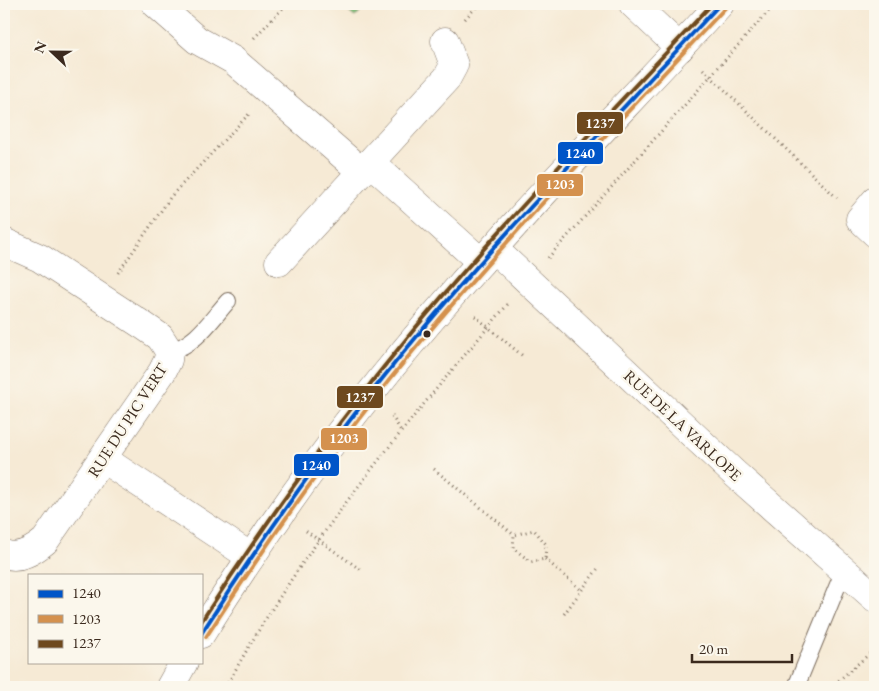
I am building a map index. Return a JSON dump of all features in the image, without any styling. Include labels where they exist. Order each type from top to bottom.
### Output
[{"type":"street","name":"RUE DE LA VARLOPE","points":[[156,4],[197,40],[233,60],[270,92],[366,167],[488,255],[527,280],[734,473],[875,598]]},
{"type":"street","points":[[633,4],[689,56]]},
{"type":"street","points":[[202,632],[280,514],[390,370],[451,296],[488,255],[689,56],[720,4]]},
{"type":"street","points":[[279,262],[452,71],[453,58],[444,41]]},
{"type":"street","name":"RUE DU PIC VERT","points":[[4,242],[40,258],[101,298],[160,338],[169,351],[162,372],[45,541],[24,554],[16,556],[4,554]]},
{"type":"street","points":[[103,459],[251,557]]},
{"type":"street","points":[[170,687],[183,664]]},
{"type":"lane","points":[[169,351],[178,349],[190,342],[228,302]]},
{"type":"lane","points":[[796,687],[844,570]]},
{"type":"path","points":[[233,60],[287,4]]},
{"type":"path","points":[[226,687],[286,587],[318,540],[429,395],[527,280],[775,4]]},
{"type":"path","points":[[689,56],[870,218]]},
{"type":"path","points":[[101,298],[172,195],[270,92]]},
{"type":"path","points":[[451,296],[524,357]]},
{"type":"path","points":[[434,468],[514,536]]},
{"type":"path","points":[[280,514],[361,570]]},
{"type":"path","points":[[514,536],[534,530],[546,544],[546,559],[580,590]]},
{"type":"path","points":[[514,536],[512,548],[531,562],[546,559]]},
{"type":"path","points":[[564,614],[580,590],[599,567]]},
{"type":"path","points":[[831,687],[875,649]]},
{"type":"green space","points":[[339,4],[367,4],[355,17]]},
{"type":"transit line","name":"1237","points":[[202,620],[302,474],[412,332],[522,207],[712,4]]},
{"type":"transit line","name":"1240","points":[[202,632],[332,443],[418,335],[491,250],[720,4]]},
{"type":"transit line","name":"1203","points":[[206,637],[310,484],[423,339],[534,213],[725,8]]}]
